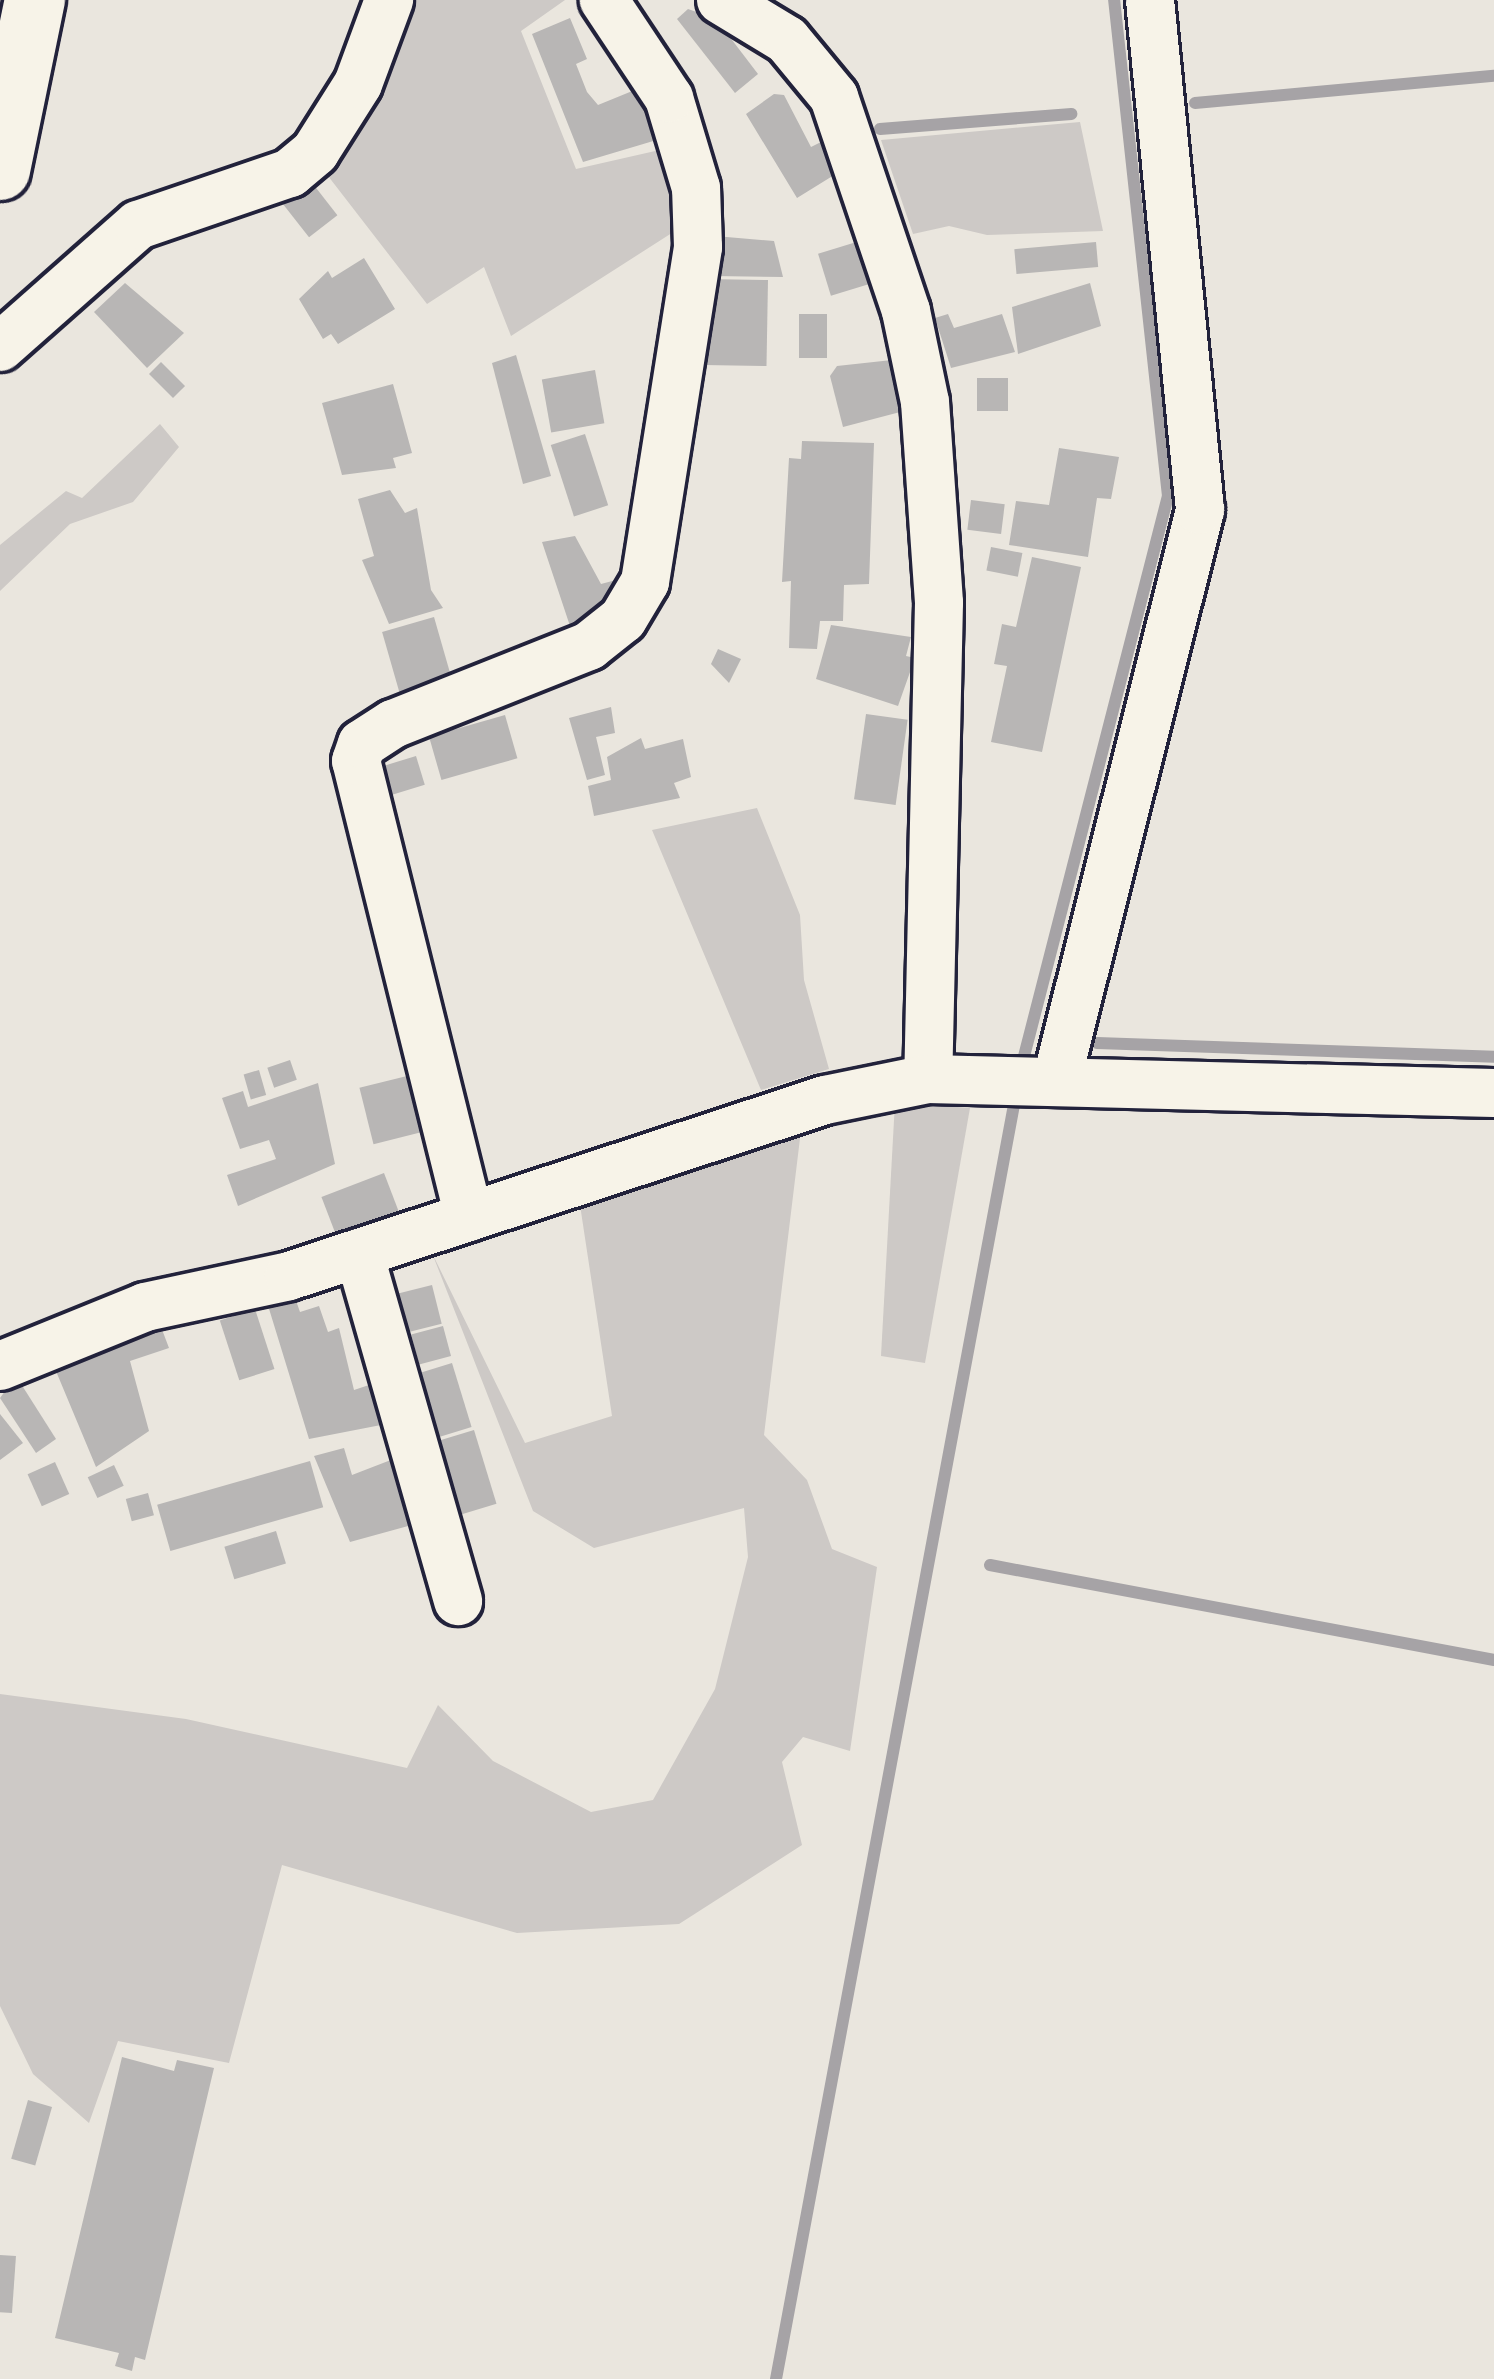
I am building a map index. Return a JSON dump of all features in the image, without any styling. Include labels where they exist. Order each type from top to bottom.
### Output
[{"type":"main road","points":[[0,170],[35,0]]},
{"type":"street","points":[[0,347],[138,225],[290,172],[315,152],[358,85],[388,0]]},
{"type":"street","points":[[469,1217],[356,761],[362,744],[394,724],[589,646],[623,619],[646,582],[698,247],[695,188],[669,98],[604,0]]},
{"type":"street","points":[[722,0],[787,40],[834,97],[899,289],[925,401],[939,603],[928,1079]]},
{"type":"street","points":[[1034,1079],[1200,510],[1150,0]]},
{"type":"street","points":[[0,1366],[145,1307],[359,1253],[825,1100],[928,1079],[1494,1093]]},
{"type":"street","points":[[359,1253],[458,1601]]},
{"type":"shaded area","points":[[410,0],[565,0],[521,31],[576,169],[664,149],[689,222],[511,336],[484,267],[427,304],[318,163]]},
{"type":"shaded area","points":[[1080,122],[1103,231],[987,235],[949,226],[913,234],[881,140]]},
{"type":"shaded area","points":[[160,424],[179,447],[133,502],[70,524],[0,591],[0,545],[66,491],[82,498]]},
{"type":"shaded area","points":[[757,808],[800,915],[804,980],[829,1069],[761,1090],[652,830]]},
{"type":"shaded area","points":[[895,1102],[970,1108],[925,1363],[881,1356]]},
{"type":"shaded area","points":[[802,1122],[764,1435],[807,1480],[832,1549],[877,1567],[850,1751],[803,1737],[782,1762],[802,1845],[679,1924],[517,1933],[282,1865],[229,2063],[118,2041],[89,2123],[33,2074],[0,2006],[0,1694],[186,1719],[407,1768],[438,1705],[493,1761],[591,1812],[653,1800],[715,1689],[748,1557],[744,1508],[594,1548],[533,1511],[432,1253],[525,1443],[612,1416],[580,1205]]},
{"type":"building","points":[[688,9],[716,19],[758,74],[735,93],[677,19]]},
{"type":"building","points":[[570,18],[587,59],[576,64],[587,92],[598,105],[647,85],[660,139],[583,162],[532,34]]},
{"type":"building","points":[[774,94],[784,95],[811,147],[825,140],[839,172],[797,198],[746,114]]},
{"type":"building","points":[[306,175],[337,215],[309,237],[278,197]]},
{"type":"building","points":[[715,236],[774,241],[783,277],[713,276]]},
{"type":"building","points":[[863,240],[876,282],[831,296],[818,254]]},
{"type":"building","points":[[1096,242],[1098,267],[1016,274],[1014,249]]},
{"type":"building","points":[[364,258],[395,309],[338,344],[331,334],[323,339],[299,299],[328,271],[332,278]]},
{"type":"building","points":[[705,279],[768,280],[766,366],[703,365]]},
{"type":"building","points":[[125,283],[184,333],[147,368],[94,312]]},
{"type":"building","points":[[1090,283],[1101,326],[1018,354],[1012,307]]},
{"type":"building","points":[[799,314],[827,314],[827,358],[799,358]]},
{"type":"building","points":[[948,314],[954,328],[1002,314],[1015,352],[951,368],[935,318]]},
{"type":"building","points":[[516,355],[551,476],[523,484],[492,363]]},
{"type":"building","points":[[892,360],[904,411],[843,427],[830,376],[837,366]]},
{"type":"building","points":[[161,362],[185,386],[173,398],[149,374]]},
{"type":"building","points":[[595,370],[604,423],[551,433],[542,379]]},
{"type":"building","points":[[977,378],[1008,378],[1008,411],[977,411]]},
{"type":"building","points":[[393,384],[412,453],[393,458],[396,468],[342,475],[322,403]]},
{"type":"building","points":[[585,434],[608,505],[574,516],[551,445]]},
{"type":"building","points":[[802,441],[874,443],[869,584],[844,585],[843,621],[820,621],[817,649],[789,648],[791,581],[782,582],[789,458],[801,459]]},
{"type":"building","points":[[1059,448],[1119,457],[1111,499],[1097,498],[1088,557],[1009,545],[1016,501],[1049,505]]},
{"type":"building","points":[[390,490],[405,513],[417,508],[431,590],[443,608],[389,624],[362,560],[374,556],[358,499]]},
{"type":"building","points":[[971,500],[1005,504],[1001,534],[967,530]]},
{"type":"building","points":[[575,536],[601,584],[616,580],[621,598],[571,629],[542,542]]},
{"type":"building","points":[[991,547],[1022,553],[1018,577],[986,571]]},
{"type":"building","points":[[1032,557],[1081,567],[1042,752],[991,742],[1007,666],[994,664],[1002,624],[1016,627]]},
{"type":"building","points":[[434,617],[451,678],[399,692],[382,632]]},
{"type":"building","points":[[831,625],[911,637],[906,656],[915,658],[898,706],[816,679]]},
{"type":"building","points":[[718,649],[741,659],[729,683],[711,664]]},
{"type":"building","points":[[611,707],[615,733],[596,737],[605,775],[587,780],[569,718]]},
{"type":"building","points":[[866,714],[908,720],[896,805],[854,799]]},
{"type":"building","points":[[505,715],[517,758],[441,780],[429,737]]},
{"type":"building","points":[[641,738],[645,749],[683,739],[691,777],[674,783],[680,798],[594,816],[588,786],[611,780],[607,757]]},
{"type":"building","points":[[416,756],[425,785],[392,795],[383,766]]},
{"type":"building","points":[[290,1060],[297,1080],[274,1088],[267,1068]]},
{"type":"building","points":[[259,1070],[266,1095],[251,1099],[244,1074]]},
{"type":"building","points":[[407,1076],[421,1132],[373,1144],[359,1088]]},
{"type":"building","points":[[318,1083],[335,1164],[238,1206],[227,1175],[276,1159],[269,1140],[240,1149],[222,1098],[243,1091],[248,1107]]},
{"type":"building","points":[[384,1173],[399,1213],[337,1237],[321,1197]]},
{"type":"building","points":[[432,1285],[442,1324],[404,1333],[394,1294]]},
{"type":"building","points":[[293,1292],[300,1312],[319,1306],[328,1332],[339,1328],[354,1390],[369,1385],[381,1425],[309,1439],[266,1299]]},
{"type":"building","points":[[255,1309],[274,1369],[239,1380],[220,1320]]},
{"type":"building","points":[[158,1319],[169,1348],[130,1361],[149,1431],[96,1467],[53,1364]]},
{"type":"building","points":[[443,1326],[451,1356],[419,1364],[411,1335]]},
{"type":"building","points":[[452,1363],[472,1427],[434,1438],[415,1374]]},
{"type":"building","points":[[16,1376],[56,1439],[36,1453],[0,1398]]},
{"type":"building","points":[[0,1414],[23,1443],[0,1460]]},
{"type":"building","points":[[474,1430],[497,1504],[449,1518],[426,1445]]},
{"type":"building","points":[[344,1448],[352,1475],[396,1458],[419,1523],[350,1542],[314,1456]]},
{"type":"building","points":[[310,1461],[323,1507],[170,1551],[157,1505]]},
{"type":"building","points":[[55,1462],[69,1494],[42,1506],[28,1474]]},
{"type":"building","points":[[114,1465],[124,1486],[97,1498],[88,1477]]},
{"type":"building","points":[[148,1493],[154,1515],[132,1521],[126,1499]]},
{"type":"building","points":[[276,1531],[286,1564],[234,1579],[224,1547]]},
{"type":"building","points":[[122,2057],[174,2071],[177,2060],[214,2068],[145,2360],[135,2357],[132,2371],[115,2366],[119,2353],[55,2338]]},
{"type":"building","points":[[28,2100],[52,2107],[35,2166],[11,2159]]},
{"type":"building","points":[[0,2255],[16,2256],[12,2313],[0,2312]]},
{"type":"waterway","points":[[1021,1068],[1168,496],[1114,0]]},
{"type":"waterway","points":[[1195,103],[1494,76]]},
{"type":"waterway","points":[[880,129],[1071,114]]},
{"type":"waterway","points":[[1097,1043],[1494,1057]]},
{"type":"waterway","points":[[776,2379],[1016,1094]]},
{"type":"waterway","points":[[990,1565],[1494,1660]]}]
